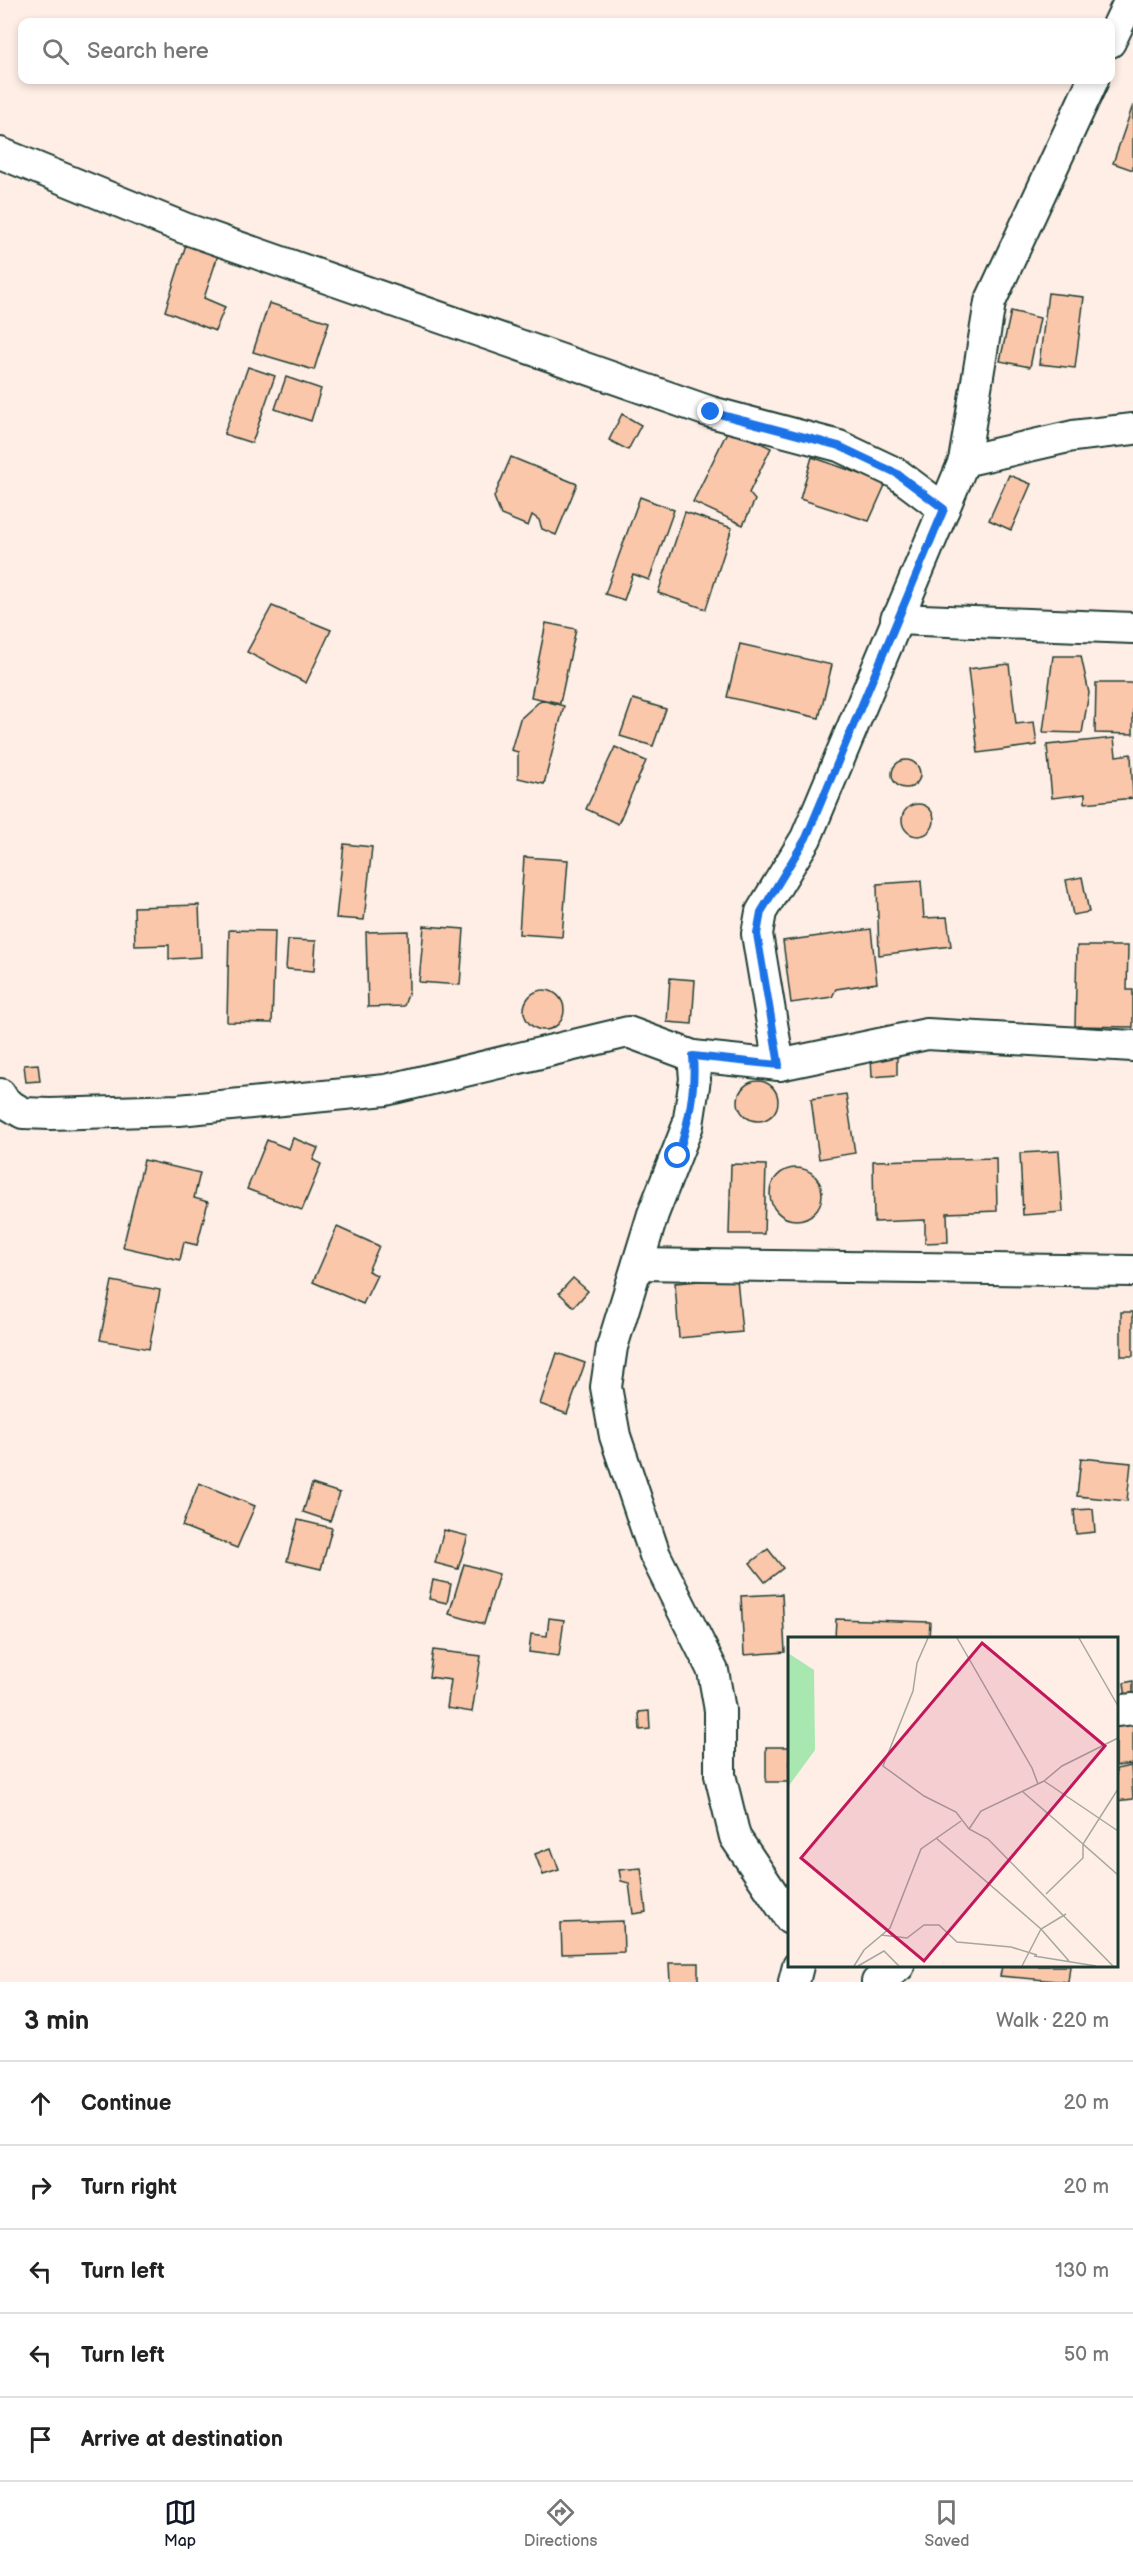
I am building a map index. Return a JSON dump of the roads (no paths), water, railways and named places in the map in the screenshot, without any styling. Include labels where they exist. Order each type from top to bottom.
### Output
[{"type":"street","points":[[1115,32],[1130,0]]},
{"type":"street","points":[[779,1065],[757,934],[761,912],[806,838],[964,461],[990,302],[1091,84]]},
{"type":"street","points":[[0,153],[184,228],[699,408],[839,446],[896,473],[944,509]]},
{"type":"street","points":[[964,461],[1073,436],[1133,429]]},
{"type":"street","points":[[896,619],[1133,628]]},
{"type":"street","points":[[0,1094],[6,1103],[23,1113],[50,1114],[178,1110],[386,1090],[628,1032],[693,1056],[779,1065],[927,1034],[1133,1046]]},
{"type":"street","points":[[693,1056],[695,1079],[688,1125],[653,1214],[612,1347],[606,1387],[615,1436],[656,1555],[713,1671],[720,1710],[720,1775],[735,1837],[788,1917]]},
{"type":"street","points":[[638,1264],[1133,1271]]},
{"type":"street","points":[[1118,1711],[1133,1709]]},
{"type":"street","points":[[794,1982],[798,1967]]},
{"type":"street","points":[[877,1982],[896,1967]]}]
